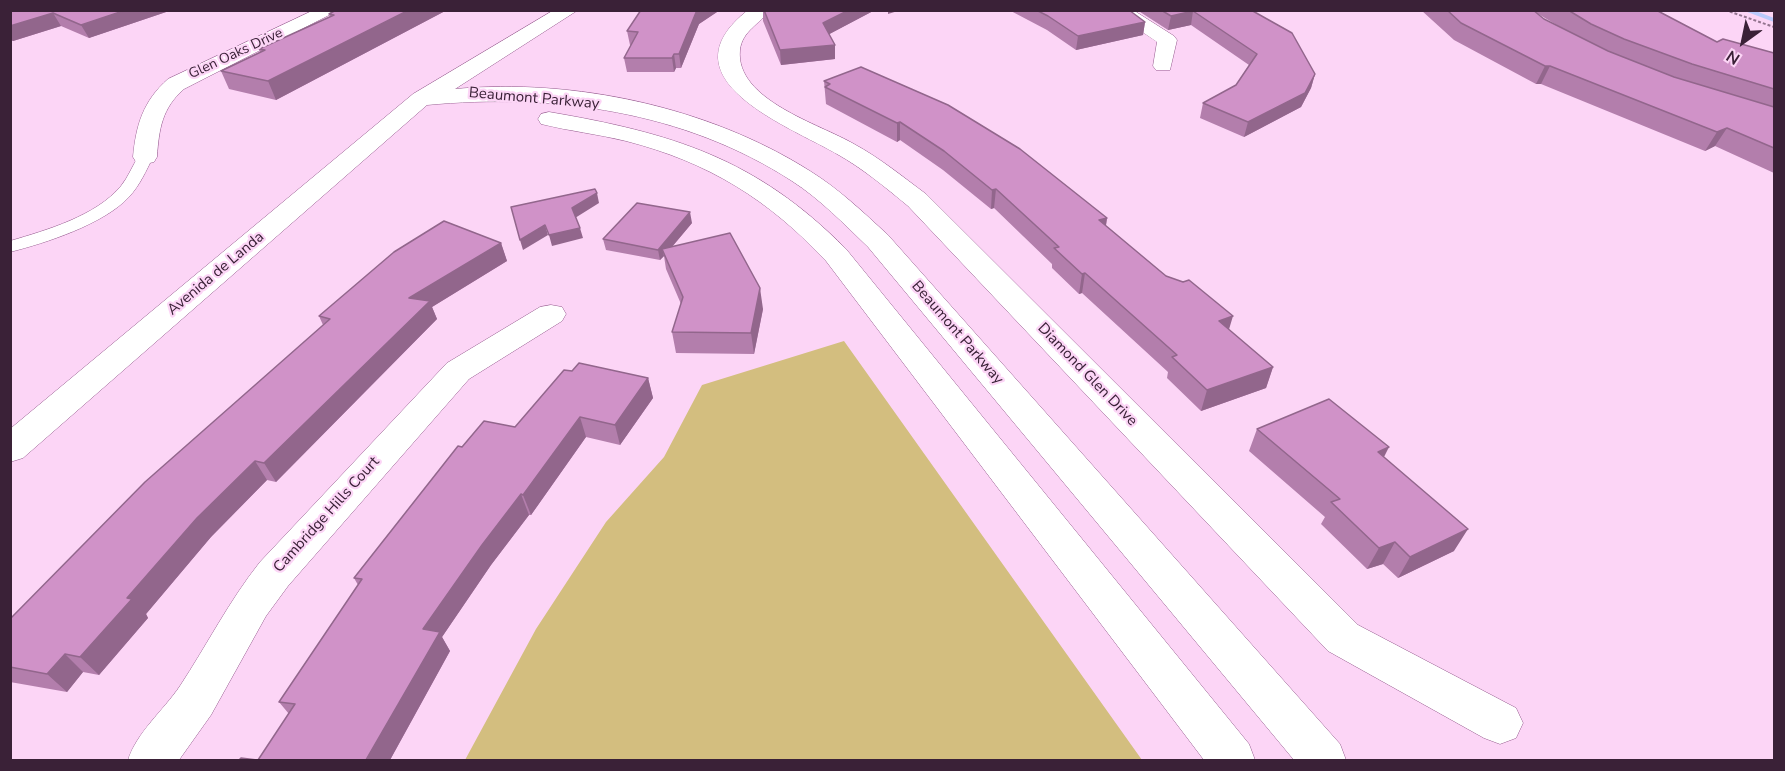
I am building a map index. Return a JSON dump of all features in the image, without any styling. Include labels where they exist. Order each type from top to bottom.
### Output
[{"type":"street","name":"Glen Oaks Drive","points":[[145,157],[152,108],[161,96],[176,84],[330,10]]},
{"type":"street","points":[[507,22],[530,10]]},
{"type":"street","name":"Avenida de Landa","points":[[10,449],[421,99],[475,68],[533,28],[569,10]]},
{"type":"street","name":"Diamond Glen Drive","points":[[761,10],[741,27],[732,41],[729,54],[730,69],[739,85],[754,99],[846,149],[917,200],[1343,638],[1500,723]]},
{"type":"street","points":[[1119,10],[1167,40],[1163,66]]},
{"type":"street","name":"Avenida de Landa","points":[[421,99],[429,83],[444,63]]},
{"type":"street","name":"Beaumont Parkway","points":[[421,99],[463,93],[493,93],[568,100],[675,118],[718,133],[802,176],[878,241],[1323,760]]},
{"type":"street","name":"Beaumont Parkway","points":[[421,99],[462,110],[542,118],[635,136],[721,168],[768,194],[808,225],[836,255],[1232,760]]},
{"type":"street","name":"Cambridge Hills Court","points":[[151,760],[195,701],[251,604],[274,574],[458,371],[551,314]]},
{"type":"lane","name":"Glen Oaks Drive","points":[[10,247],[44,237],[115,202],[130,188],[145,157]]},
{"type":"path","points":[[1725,10],[1774,27]]},
{"type":"shaded area","points":[[844,341],[1142,760],[465,760],[536,629],[606,522],[664,457],[702,385]]},
{"type":"building","points":[[10,10],[126,10],[81,25],[53,13],[10,26]]},
{"type":"building","points":[[336,10],[409,10],[268,81],[221,71],[265,50],[259,49],[334,15],[329,14]]},
{"type":"building","points":[[641,10],[697,10],[679,54],[674,54],[672,58],[624,58],[638,32],[627,31]]},
{"type":"building","points":[[764,10],[849,10],[823,23],[835,45],[780,50]]},
{"type":"building","points":[[1036,10],[1129,10],[1145,22],[1078,36]]},
{"type":"building","points":[[1161,10],[1251,10],[1292,33],[1315,74],[1305,93],[1248,122],[1203,103],[1236,85],[1257,54],[1193,11],[1171,16]]},
{"type":"building","points":[[1447,10],[1533,10],[1544,19],[1608,51],[1674,77],[1774,107],[1774,148],[1727,128],[1717,132],[1545,66],[1461,23]]},
{"type":"building","points":[[1568,10],[1656,10],[1717,42],[1723,39],[1774,53],[1774,89],[1692,64],[1624,39],[1591,24]]},
{"type":"building","points":[[861,67],[948,105],[1020,149],[1107,218],[1099,220],[1166,276],[1183,282],[1189,280],[1233,316],[1219,321],[1273,367],[1207,390],[1172,357],[1177,355],[1085,273],[1082,274],[1054,248],[1059,247],[996,189],[992,190],[944,151],[900,122],[897,123],[825,87],[830,84],[824,81]]},
{"type":"building","points":[[595,189],[597,193],[572,208],[580,228],[549,235],[545,225],[520,240],[511,207]]},
{"type":"building","points":[[637,203],[690,212],[658,250],[603,239]]},
{"type":"building","points":[[444,221],[501,243],[409,298],[430,301],[264,463],[255,461],[197,518],[127,598],[132,599],[80,657],[65,654],[47,674],[10,667],[10,619],[145,482],[330,319],[319,316],[394,252]]},
{"type":"building","points":[[730,233],[760,288],[751,333],[672,332],[683,297],[662,249]]},
{"type":"building","points":[[579,363],[648,378],[615,425],[580,417],[523,495],[521,494],[482,545],[423,629],[440,632],[366,760],[258,760],[295,704],[279,702],[362,579],[354,578],[458,446],[462,447],[484,421],[515,427],[564,370],[572,371]]},
{"type":"building","points":[[1329,399],[1389,447],[1378,452],[1468,529],[1410,557],[1395,542],[1379,548],[1331,502],[1340,499],[1257,429]]},
{"type":"waterway","points":[[1745,10],[1774,20]]}]
